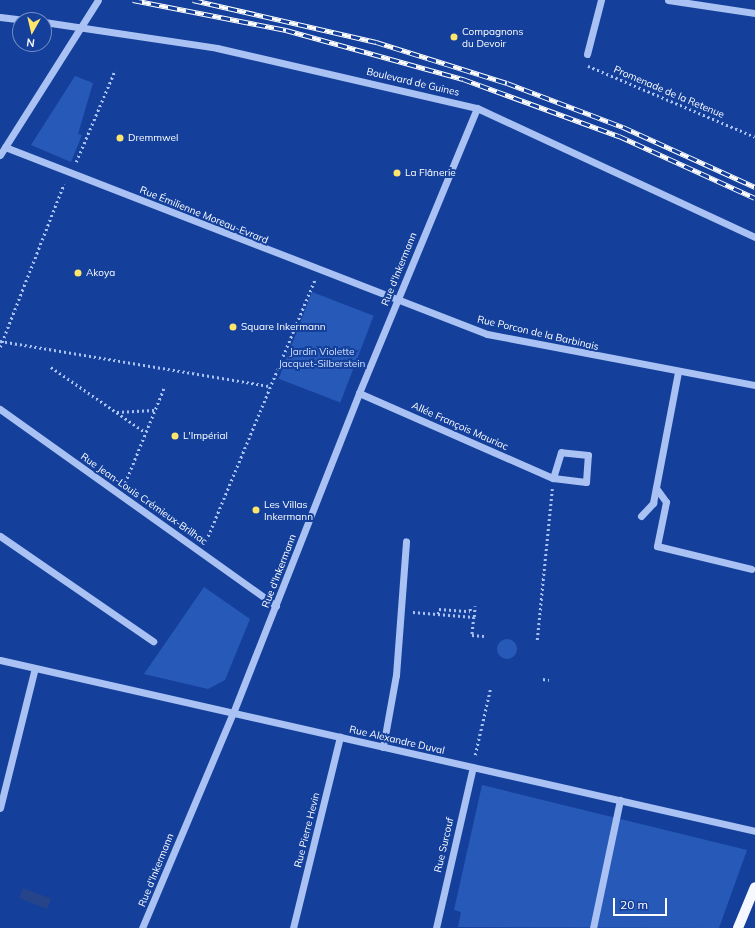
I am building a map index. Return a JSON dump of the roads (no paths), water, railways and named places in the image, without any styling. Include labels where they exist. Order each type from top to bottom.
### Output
[{"type":"main road","points":[[738,928],[755,887]]},
{"type":"street","points":[[0,154],[80,26],[98,0]]},
{"type":"street","points":[[587,54],[601,0]]},
{"type":"street","points":[[668,0],[710,3],[755,13]]},
{"type":"street","points":[[0,17],[12,18]]},
{"type":"street","name":"Boulevard de Guines","points":[[52,23],[217,48],[477,108],[755,237]]},
{"type":"street","name":"Rue d'Inkermann","points":[[142,928],[233,713],[359,393],[477,108]]},
{"type":"street","name":"Rue Émilienne Moreau-Evrard","points":[[5,147],[396,302]]},
{"type":"street","name":"Rue Porcon de la Barbinais","points":[[396,302],[487,334],[678,372],[755,385]]},
{"type":"street","points":[[641,516],[653,504],[678,372]]},
{"type":"street","name":"Allée François Mauriac","points":[[359,393],[553,478],[586,482],[588,455],[561,452],[553,478]]},
{"type":"street","name":"Rue Jean-Louis Crémieux-Brilhac","points":[[0,409],[276,606]]},
{"type":"street","points":[[656,488],[666,502],[657,546],[751,569]]},
{"type":"street","points":[[0,536],[153,641]]},
{"type":"street","points":[[383,747],[396,675],[402,611],[406,541]]},
{"type":"street","name":"Rue Alexandre Duval","points":[[0,660],[755,831]]},
{"type":"street","points":[[0,804],[35,668]]},
{"type":"street","name":"Rue Pierre Hevin","points":[[293,928],[340,737]]},
{"type":"street","name":"Rue Surcouf","points":[[436,928],[473,767]]},
{"type":"street","points":[[593,928],[620,800]]},
{"type":"railway","points":[[133,0],[286,30],[463,79],[619,136],[755,198]]},
{"type":"railway","points":[[193,0],[376,42],[507,83],[623,127],[755,187]]},
{"type":"place","name":"Compagnons du Devoir","points":[[454,37]]},
{"type":"place","name":"Dremmwel","points":[[120,138]]},
{"type":"place","name":"La Flânerie","points":[[397,173]]},
{"type":"place","name":"Akoya","points":[[78,273]]},
{"type":"place","name":"Square Inkermann","points":[[233,327]]},
{"type":"place","name":"L'Impérial","points":[[175,436]]},
{"type":"place","name":"Les Villas Inkermann","points":[[256,510]]},
{"type":"park label","name":"Jardin Violette Jacquet-Silberstein","points":[[322,356]]}]
